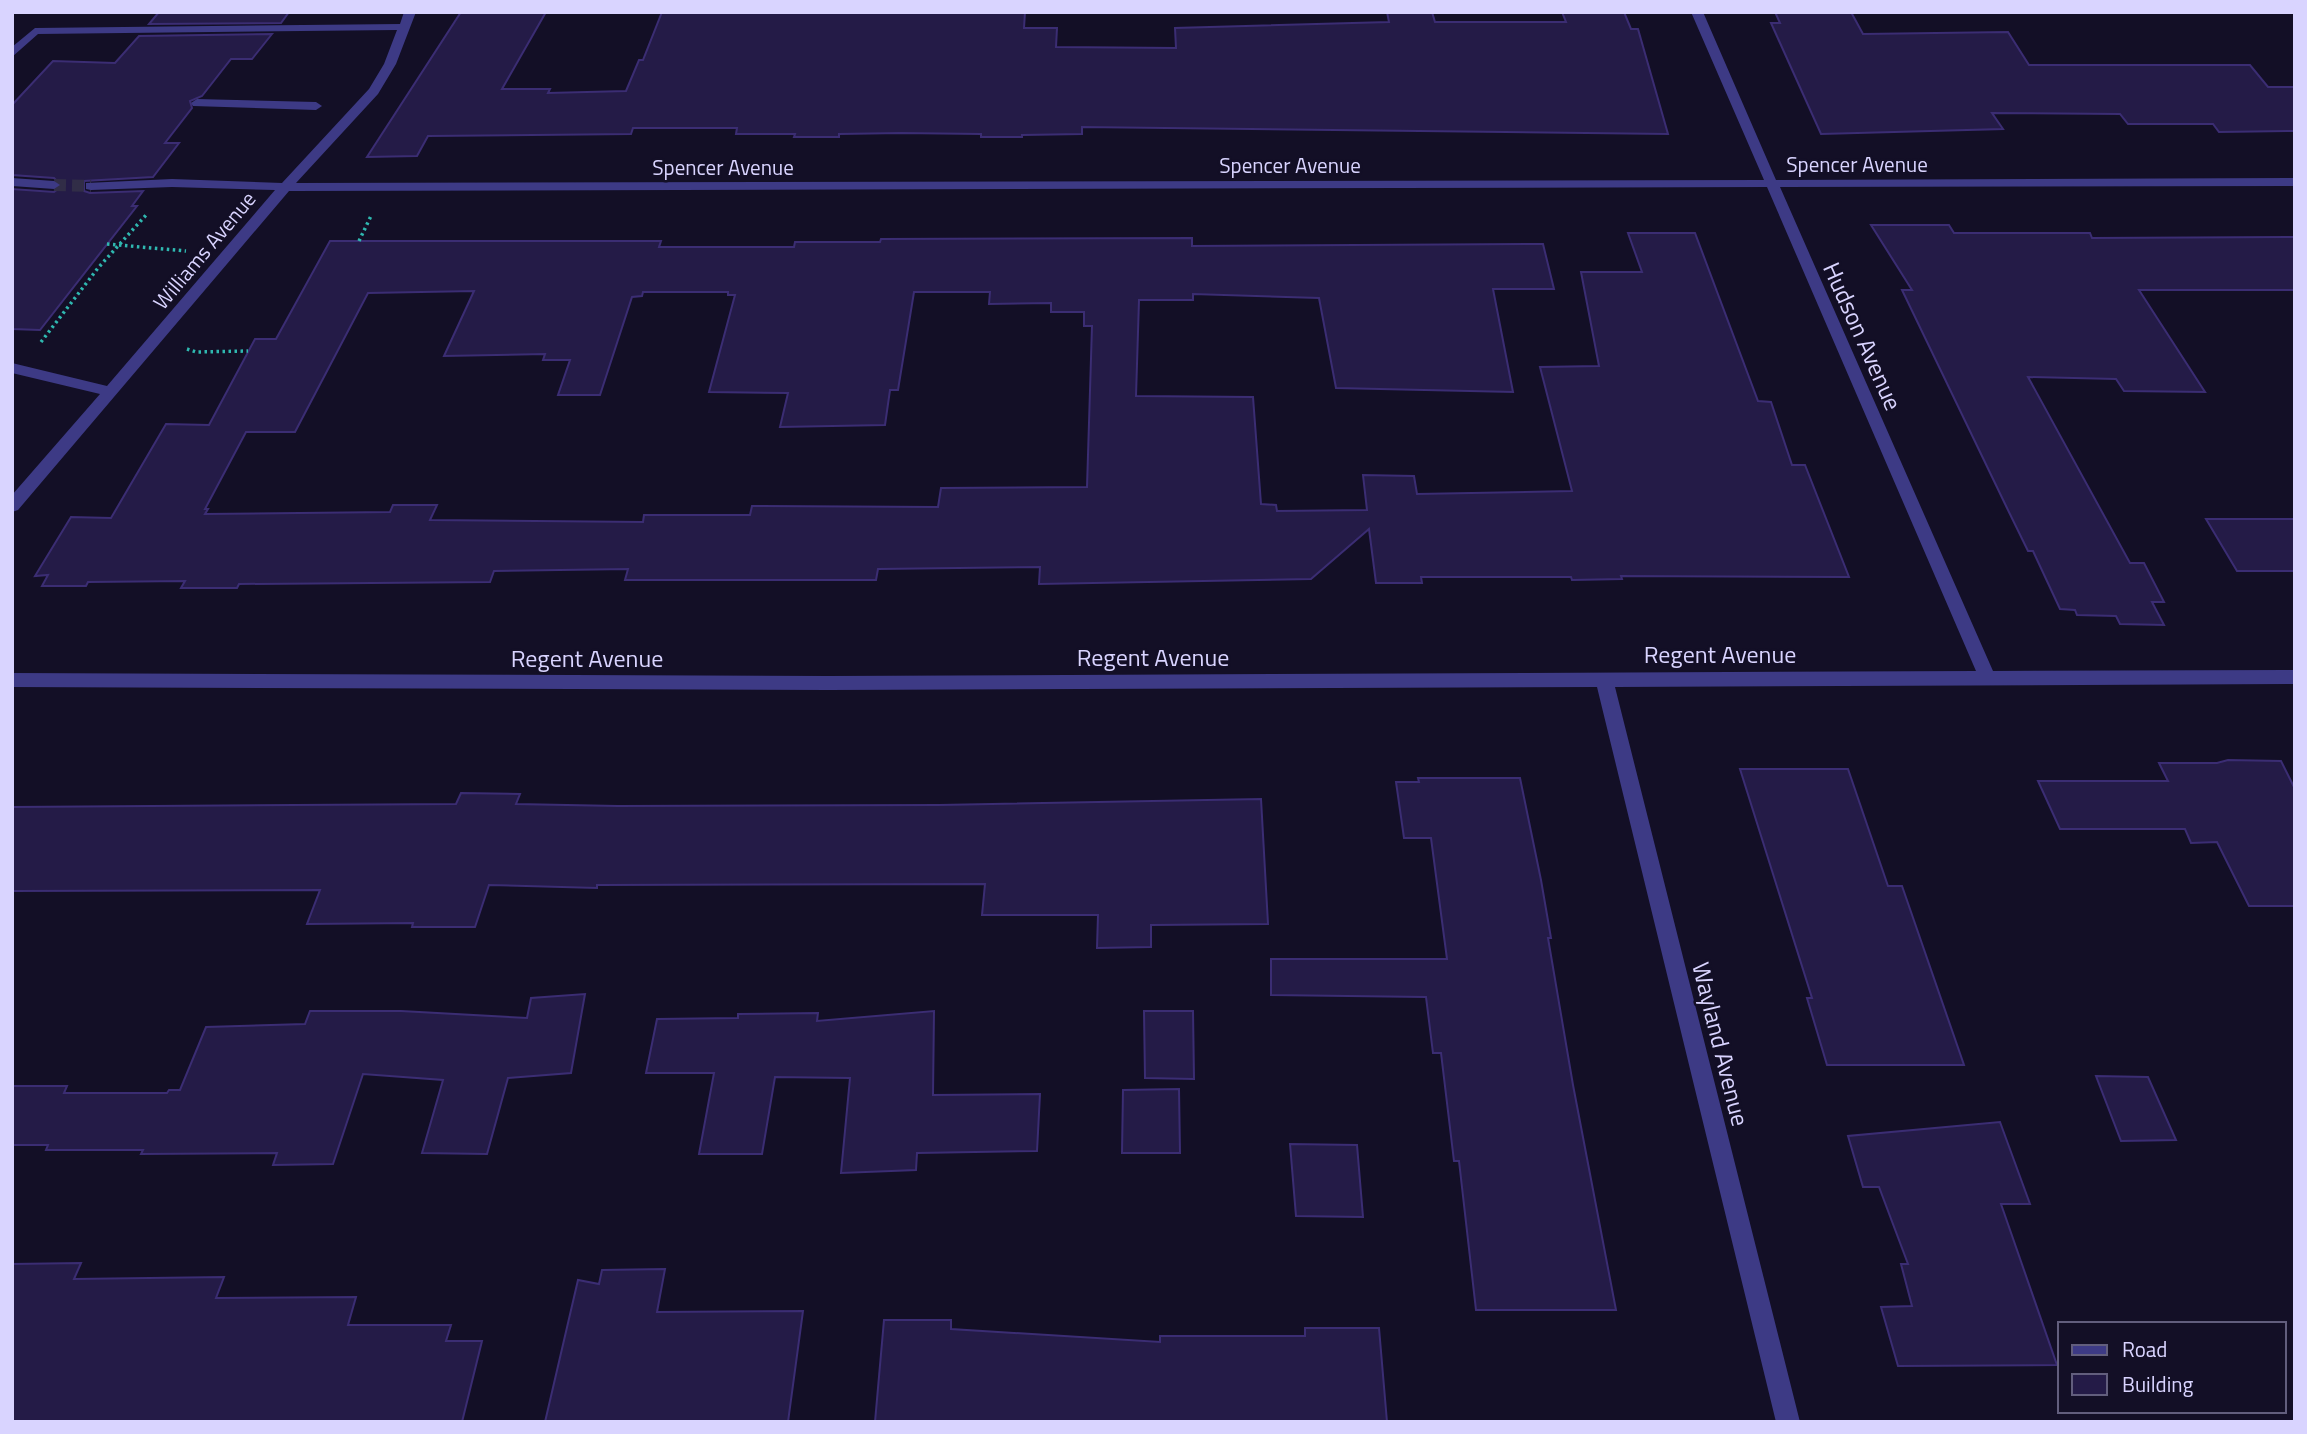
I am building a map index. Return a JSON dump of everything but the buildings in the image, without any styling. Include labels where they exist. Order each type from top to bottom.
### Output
[{"type":"street","name":"Williams Avenue","points":[[12,506],[286,186],[374,91],[390,64],[410,12]]},
{"type":"street","name":"Hudson Avenue","points":[[1697,12],[1987,677]]},
{"type":"street","points":[[12,54],[35,31],[404,27]]},
{"type":"street","points":[[197,103],[316,106]]},
{"type":"street","points":[[12,182],[54,185]]},
{"type":"street","name":"Spencer Avenue","points":[[91,186],[172,183],[320,188],[2295,182]]},
{"type":"street","points":[[12,368],[108,391]]},
{"type":"street","name":"Regent Avenue","points":[[12,680],[855,682],[2295,677]]},
{"type":"street","name":"Wayland Avenue","points":[[1604,680],[1788,1422]]},
{"type":"path","points":[[40,343],[98,268],[120,246],[172,183]]},
{"type":"path","points":[[359,241],[374,210]]},
{"type":"path","points":[[107,244],[187,251]]},
{"type":"path","points":[[152,344],[196,352],[248,351]]},
{"type":"tunnel","points":[[54,185],[91,186]]}]
